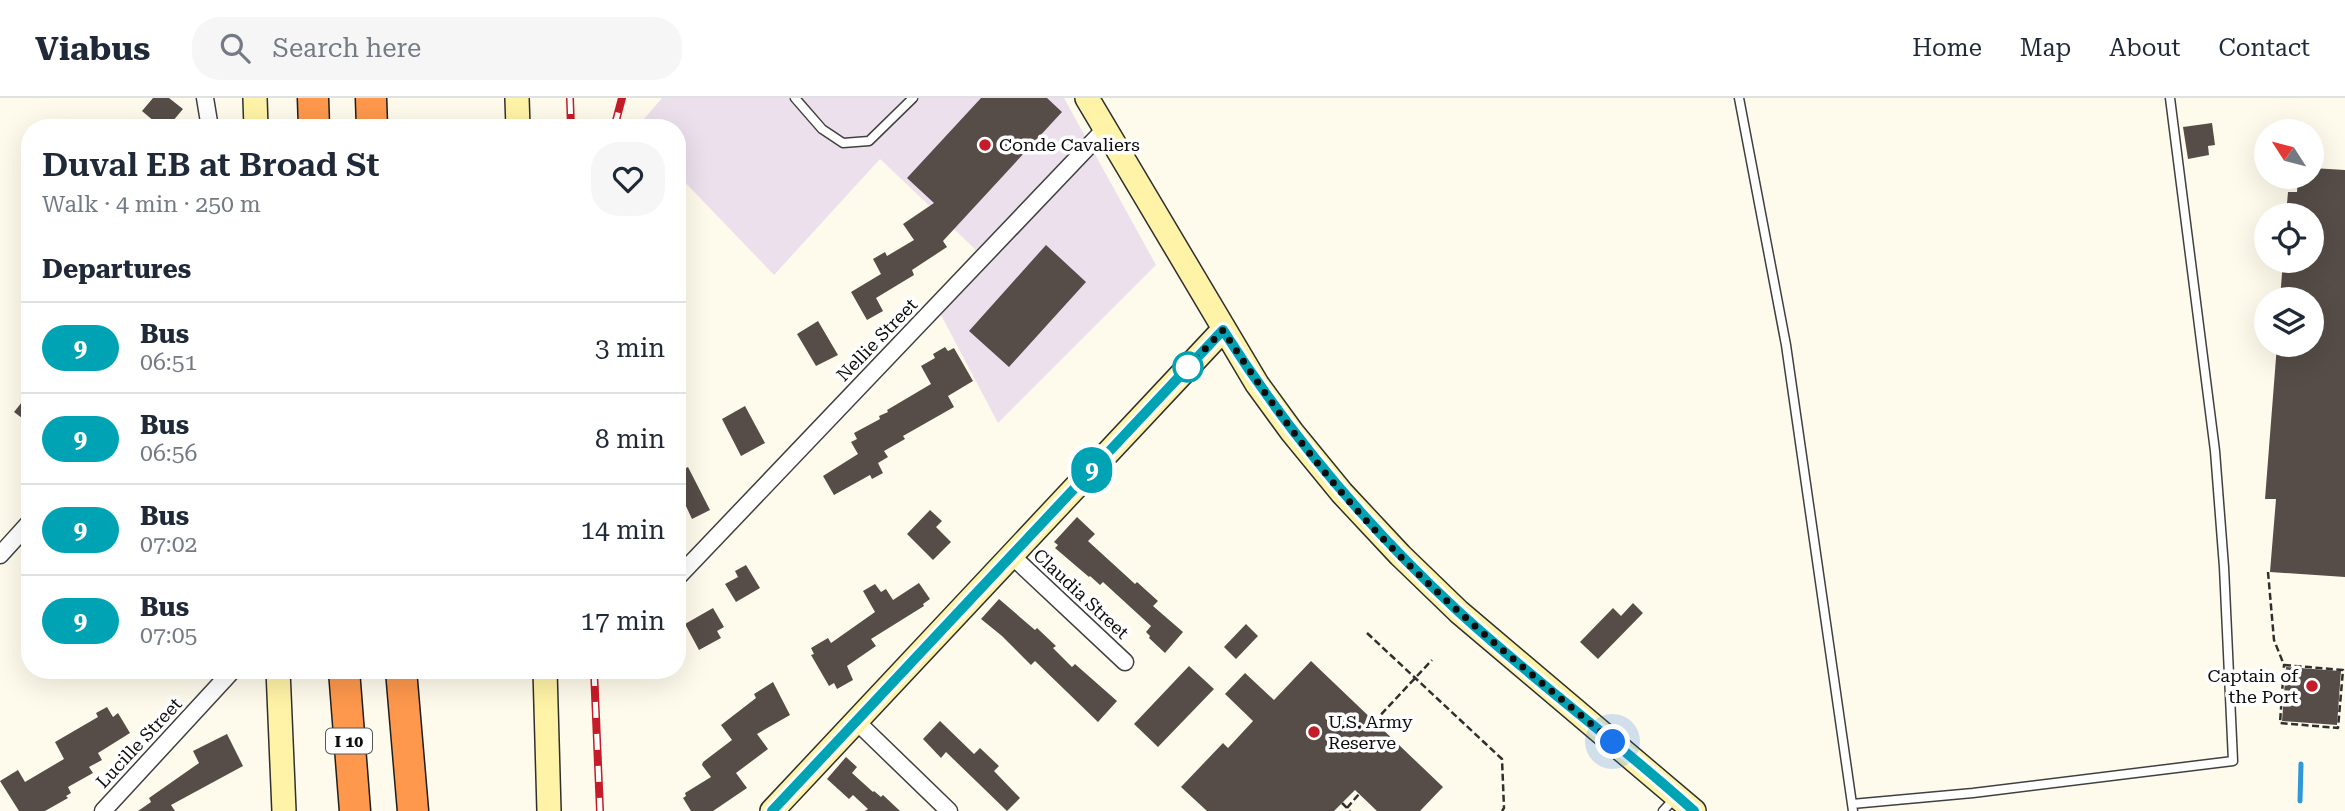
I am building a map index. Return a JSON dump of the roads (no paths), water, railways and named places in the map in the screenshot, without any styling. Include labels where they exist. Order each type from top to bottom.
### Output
[{"type":"highway","points":[[313,98],[314,119]]},
{"type":"highway","points":[[372,98],[373,119]]},
{"type":"highway","name":"I 10","points":[[345,679],[355,811]]},
{"type":"highway","points":[[402,679],[413,811]]},
{"type":"street","points":[[205,98],[208,119]]},
{"type":"street","points":[[255,98],[256,119]]},
{"type":"street","points":[[517,98],[518,119]]},
{"type":"street","points":[[1087,98],[1257,384],[1342,493],[1400,555],[1670,803],[1694,811]]},
{"type":"street","name":"Nellie Street","points":[[686,569],[1105,129]]},
{"type":"street","points":[[772,811],[1223,330]]},
{"type":"street","points":[[0,555],[21,533]]},
{"type":"street","name":"Claudia Street","points":[[1011,555],[1125,662]]},
{"type":"street","name":"Lucille Street","points":[[103,811],[225,679]]},
{"type":"street","points":[[278,679],[284,811]]},
{"type":"street","points":[[545,679],[549,811]]},
{"type":"street","points":[[855,720],[949,811]]},
{"type":"lane","points":[[795,98],[822,129],[843,143],[869,141],[913,98]]},
{"type":"lane","points":[[1739,98],[1786,345],[1853,808],[2233,761],[2224,567],[2215,451],[2170,98]]},
{"type":"waterway","points":[[2300,801],[2301,764]]},
{"type":"railway","points":[[570,98],[571,119]]},
{"type":"railway","points":[[616,119],[622,98]]},
{"type":"railway","points":[[594,679],[600,811]]},
{"type":"place","name":"Conde Cavaliers","points":[[985,145]]},
{"type":"place","name":"Captain of the Port","points":[[2312,686]]},
{"type":"place","name":"U.S. Army Reserve","points":[[1314,732]]}]
